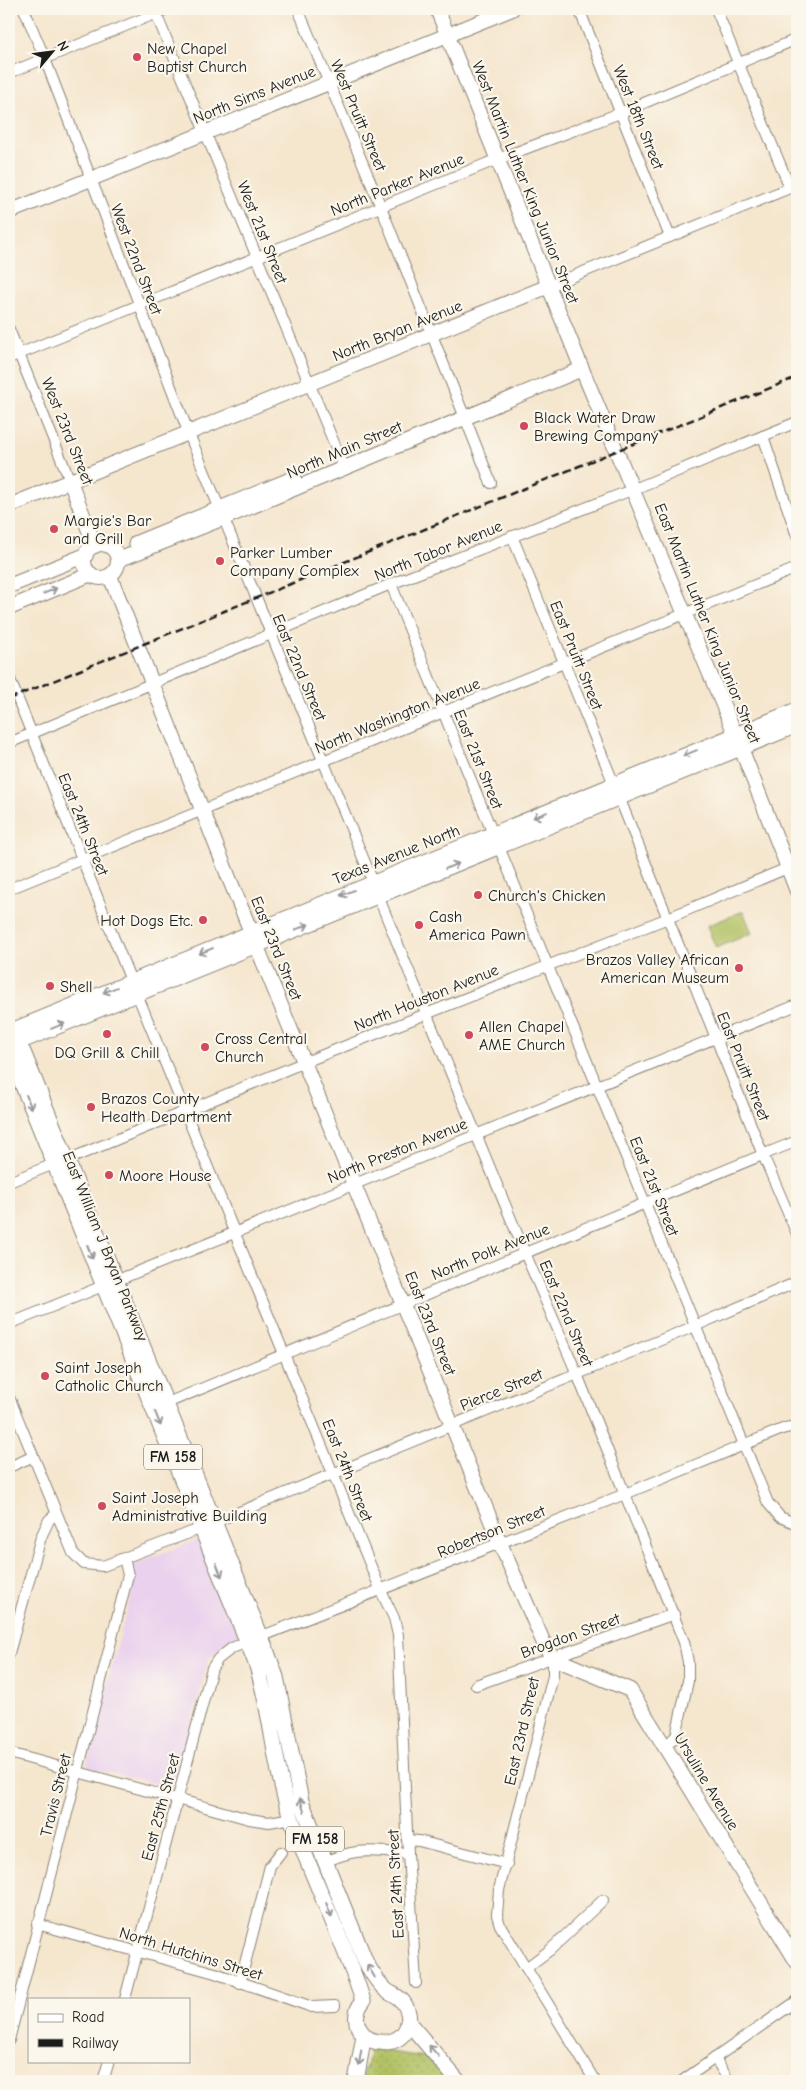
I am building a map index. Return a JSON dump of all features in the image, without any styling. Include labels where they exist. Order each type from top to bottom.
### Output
[{"type":"main road","name":"Texas Avenue North","points":[[10,1039],[738,741],[797,710]]},
{"type":"main road","name":"Texas Avenue North","points":[[738,741],[797,725]]},
{"type":"main road","name":"East William J Bryan Parkway","points":[[10,1039],[11,1056],[61,1162],[255,1640],[276,1677],[301,1801],[366,1964],[378,1982],[404,2003],[408,2012],[408,2022],[458,2081]]},
{"type":"main road","name":"East William J Bryan Parkway","points":[[110,1283],[167,1403],[208,1525]]},
{"type":"main road","name":"East William J Bryan Parkway","points":[[255,1640],[260,1676],[283,1788],[292,1818],[363,2001]]},
{"type":"main road","points":[[356,2081],[364,2035],[356,2019],[358,2009],[363,2001],[377,1993],[388,1992]]},
{"type":"main road","points":[[364,2035],[379,2042],[394,2041],[405,2032],[408,2022]]},
{"type":"street","name":"West 22nd Street","points":[[24,9],[45,59],[138,305],[222,513]]},
{"type":"street","points":[[9,74],[155,11],[167,9]]},
{"type":"street","name":"West Pruitt Street","points":[[298,9],[381,208],[491,483]]},
{"type":"street","name":"West Martin Luther King Junior Street","points":[[437,9],[581,366]]},
{"type":"street","name":"North Sims Avenue","points":[[9,212],[512,9]]},
{"type":"street","name":"West 18th Street","points":[[579,9],[670,237]]},
{"type":"street","points":[[716,9],[794,187]]},
{"type":"street","name":"West 21st Street","points":[[155,11],[343,463]]},
{"type":"street","name":"North Parker Avenue","points":[[14,356],[381,208],[498,158],[620,113],[797,39]]},
{"type":"street","name":"North Bryan Avenue","points":[[9,506],[794,187]]},
{"type":"street","name":"West 23rd Street","points":[[9,329],[14,356],[70,481],[91,550]]},
{"type":"street","name":"North Main Street","points":[[116,556],[581,366]]},
{"type":"street","name":"East Martin Luther King Junior Street","points":[[581,366],[792,866],[797,891]]},
{"type":"street","name":"North Tabor Avenue","points":[[9,743],[391,584],[634,489],[797,422]]},
{"type":"street","points":[[763,436],[797,536]]},
{"type":"street","name":"East 22nd Street","points":[[222,513],[270,635],[525,1253],[577,1374],[674,1614],[684,1642],[688,1662],[688,1681],[676,1736],[666,1746]]},
{"type":"street","name":"East Pruitt Street","points":[[512,536],[565,662],[763,1155],[797,1234]]},
{"type":"street","points":[[9,586],[91,550],[106,545],[116,556],[116,570],[110,576],[99,578],[91,574],[85,565],[91,550]]},
{"type":"street","name":"North Washington Avenue","points":[[9,889],[797,568]]},
{"type":"street","points":[[9,608],[91,574]]},
{"type":"street","name":"East 23rd Street","points":[[110,576],[202,810],[500,1542],[546,1648],[553,1658],[553,1676],[499,1890],[497,1915],[500,1925],[595,2081]]},
{"type":"street","name":"East 21st Street","points":[[391,584],[768,1503],[775,1513],[797,1524]]},
{"type":"street","name":"East 24th Street","points":[[9,677],[332,1473],[394,1618],[398,1635],[407,1840],[416,1983]]},
{"type":"street","name":"North Houston Avenue","points":[[9,1182],[547,964],[668,918],[792,866]]},
{"type":"street","name":"North Preston Avenue","points":[[9,1324],[797,1005]]},
{"type":"street","name":"North Polk Avenue","points":[[167,1403],[404,1303],[797,1142]]},
{"type":"street","name":"Pierce Street","points":[[9,1397],[73,1553],[84,1564],[103,1566],[695,1326],[797,1282]]},
{"type":"street","name":"Robertson Street","points":[[255,1640],[625,1494],[785,1428],[797,1426]]},
{"type":"street","points":[[9,1467],[32,1457]]},
{"type":"street","points":[[9,1653],[41,1537],[49,1520],[56,1514]]},
{"type":"street","name":"Travis Street","points":[[9,2040],[37,1924],[128,1575],[124,1558]]},
{"type":"street","name":"Brogdon Street","points":[[476,1685],[674,1614]]},
{"type":"street","name":"East 25th Street","points":[[125,1998],[212,1668],[218,1659],[232,1648],[255,1640]]},
{"type":"street","name":"Ursuline Avenue","points":[[553,1658],[630,1690],[666,1746],[752,1892],[797,1962]]},
{"type":"street","points":[[9,1753],[178,1800],[269,1822],[292,1818]]},
{"type":"street","points":[[407,1840],[419,1841],[507,1864]]},
{"type":"street","points":[[325,1862],[357,1850],[408,1853]]},
{"type":"street","points":[[240,1983],[270,1866],[281,1852]]},
{"type":"street","points":[[526,1968],[550,1950],[603,1900]]},
{"type":"street","name":"North Hutchins Street","points":[[37,1924],[214,1972],[312,2008],[335,2006]]},
{"type":"street","points":[[682,2081],[797,2001]]},
{"type":"street","points":[[715,2058],[729,2081]]},
{"type":"street","points":[[103,2081],[109,2062]]},
{"type":"shaded area","points":[[199,1539],[239,1636],[209,1657],[174,1788],[86,1767],[133,1586],[132,1565]]},
{"type":"green space","points":[[743,911],[752,933],[716,948],[707,926]]},
{"type":"green space","points":[[370,2049],[424,2057],[444,2074],[449,2081],[362,2081]]},
{"type":"railway","points":[[9,699],[797,377]]},
{"type":"place","name":"New Chapel Baptist Church","points":[[137,57]]},
{"type":"place","name":"Black Water Draw Brewing Company","points":[[524,426]]},
{"type":"place","name":"Margie's Bar and Grill","points":[[54,529]]},
{"type":"place","name":"Parker Lumber Company Complex","points":[[220,561]]},
{"type":"place","name":"Church's Chicken","points":[[478,895]]},
{"type":"place","name":"Hot Dogs Etc.","points":[[203,920]]},
{"type":"place","name":"Cash America Pawn","points":[[419,925]]},
{"type":"place","name":"Brazos Valley African American Museum","points":[[739,968]]},
{"type":"place","name":"Shell","points":[[50,986]]},
{"type":"place","name":"DQ Grill & Chill","points":[[107,1034]]},
{"type":"place","name":"Allen Chapel AME Church","points":[[469,1035]]},
{"type":"place","name":"Cross Central Church","points":[[205,1047]]},
{"type":"place","name":"Brazos County Health Department","points":[[91,1107]]},
{"type":"place","name":"Moore House","points":[[109,1175]]},
{"type":"place","name":"Saint Joseph Catholic Church","points":[[45,1376]]},
{"type":"place","name":"Saint Joseph Administrative Building","points":[[102,1506]]}]
